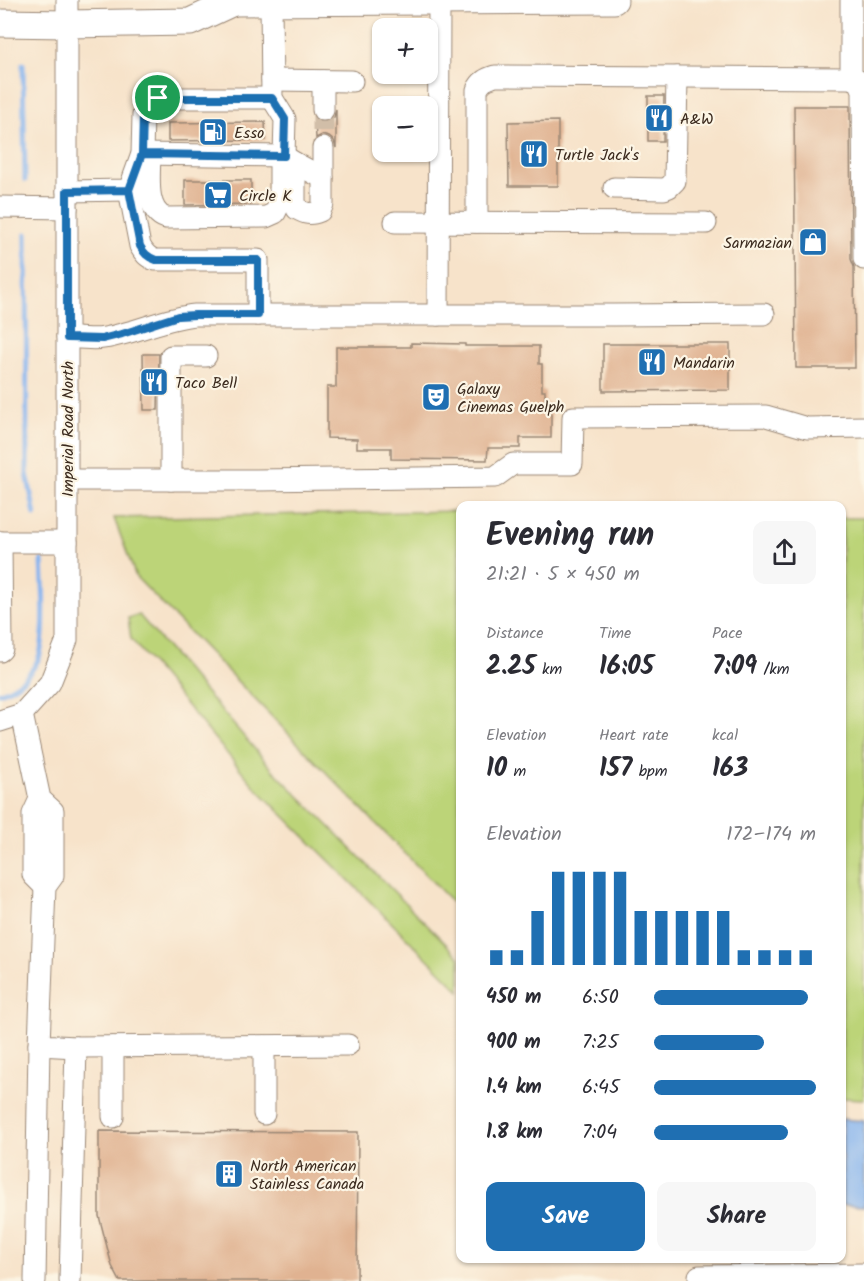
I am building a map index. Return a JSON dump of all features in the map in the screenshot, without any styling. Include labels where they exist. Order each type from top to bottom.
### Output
[{"type":"main road","points":[[0,23],[67,12],[190,22],[226,1],[614,0]]},
{"type":"street","points":[[851,0],[851,78]]},
{"type":"street","points":[[281,1],[272,89],[285,119],[286,158],[280,203],[275,213],[266,218],[166,218],[159,216],[151,202],[143,115],[158,98],[272,89],[323,81],[352,81]]},
{"type":"street","points":[[438,315],[439,1]]},
{"type":"street","name":"Imperial Road North","points":[[22,714],[50,683],[67,639],[67,12]]},
{"type":"street","points":[[477,222],[477,90],[485,79],[495,76],[851,78],[859,81],[863,90],[864,259]]},
{"type":"street","points":[[614,188],[664,189],[675,181],[677,176],[677,77]]},
{"type":"street","points":[[323,81],[323,110]]},
{"type":"street","points":[[286,158],[297,209],[305,214],[312,214],[320,211],[323,204],[323,148]]},
{"type":"street","points":[[146,154],[286,158],[323,178]]},
{"type":"street","points":[[146,154],[129,190],[140,246],[144,253],[156,260],[258,260],[258,315]]},
{"type":"street","points":[[0,207],[129,190]]},
{"type":"street","points":[[395,222],[706,223]]},
{"type":"street","points":[[67,338],[102,339],[178,316],[195,315],[764,314]]},
{"type":"street","points":[[171,480],[171,356],[206,356]]},
{"type":"street","points":[[68,480],[495,477],[513,464],[572,464],[573,417],[766,416],[807,428],[864,426]]},
{"type":"street","points":[[0,651],[2,649],[1,542],[67,542]]},
{"type":"street","points":[[0,720],[22,714],[40,799],[53,811],[53,876],[45,887],[39,1046],[36,1281]]},
{"type":"street","points":[[39,1046],[348,1045]]},
{"type":"street","points":[[264,1046],[264,1114]]},
{"type":"street","points":[[70,1281],[76,1047]]},
{"type":"street","points":[[113,1047],[113,1117]]},
{"type":"street","points":[[699,1281],[699,1276],[864,1274]]},
{"type":"green space","points":[[456,511],[456,906],[136,577],[114,518]]},
{"type":"green space","points":[[846,518],[864,518],[864,1099],[846,1098]]},
{"type":"green space","points":[[139,615],[272,769],[456,954],[456,987],[256,788],[131,639],[128,618]]},
{"type":"water","points":[[846,1119],[864,1121],[864,1206],[846,1205]]},
{"type":"building","name":"A&W","points":[[648,96],[664,96],[663,141],[648,141]]},
{"type":"building","points":[[794,106],[850,106],[851,259],[854,267],[855,368],[796,368]]},
{"type":"building","points":[[336,109],[336,148],[334,141],[329,137],[322,135],[316,138],[315,120],[322,123],[329,121],[334,117]]},
{"type":"building","name":"Turtle Jack's","points":[[558,121],[558,186],[509,186],[508,122]]},
{"type":"building","points":[[265,122],[266,140],[168,141],[168,123]]},
{"type":"building","name":"Circle K","points":[[185,180],[251,180],[251,204],[185,205]]},
{"type":"building","name":"Galaxy Cinemas Guelph","points":[[411,343],[539,346],[542,391],[545,391],[545,404],[551,404],[551,438],[520,438],[520,448],[488,448],[487,460],[391,459],[391,448],[357,448],[357,439],[327,438],[327,387],[336,387],[336,347],[411,347]]},
{"type":"building","points":[[603,344],[730,344],[730,390],[603,391]]},
{"type":"building","name":"Taco Bell","points":[[143,354],[159,354],[158,410],[144,410]]},
{"type":"building","name":"North American Stainless Canada","points":[[99,1131],[358,1132],[357,1281],[120,1281],[112,1266],[99,1216]]},
{"type":"waterway","points":[[23,64],[25,180]]},
{"type":"waterway","points":[[26,234],[27,473],[35,515]]},
{"type":"waterway","points":[[0,693],[12,688],[31,671],[41,651],[44,597],[42,560]]},
{"type":"tunnel","points":[[323,110],[323,148]]},
{"type":"place","name":"A&W","points":[[659,118]]},
{"type":"place","name":"Esso","points":[[213,132]]},
{"type":"place","name":"Turtle Jack's","points":[[534,154]]},
{"type":"place","name":"Circle K","points":[[218,195]]},
{"type":"place","name":"Sarmazian","points":[[813,242]]},
{"type":"place","name":"Mandarin","points":[[652,362]]},
{"type":"place","name":"Taco Bell","points":[[154,382]]},
{"type":"place","name":"Galaxy Cinemas Guelph","points":[[436,397]]},
{"type":"place","name":"North American Stainless Canada","points":[[229,1174]]},
{"type":"route","points":[[158,98],[143,115],[142,154],[129,190],[67,191],[67,338],[102,339],[178,316],[258,315],[258,260],[156,260],[149,258],[140,246],[129,190],[142,154],[284,156],[285,119],[272,98],[158,98]]}]
